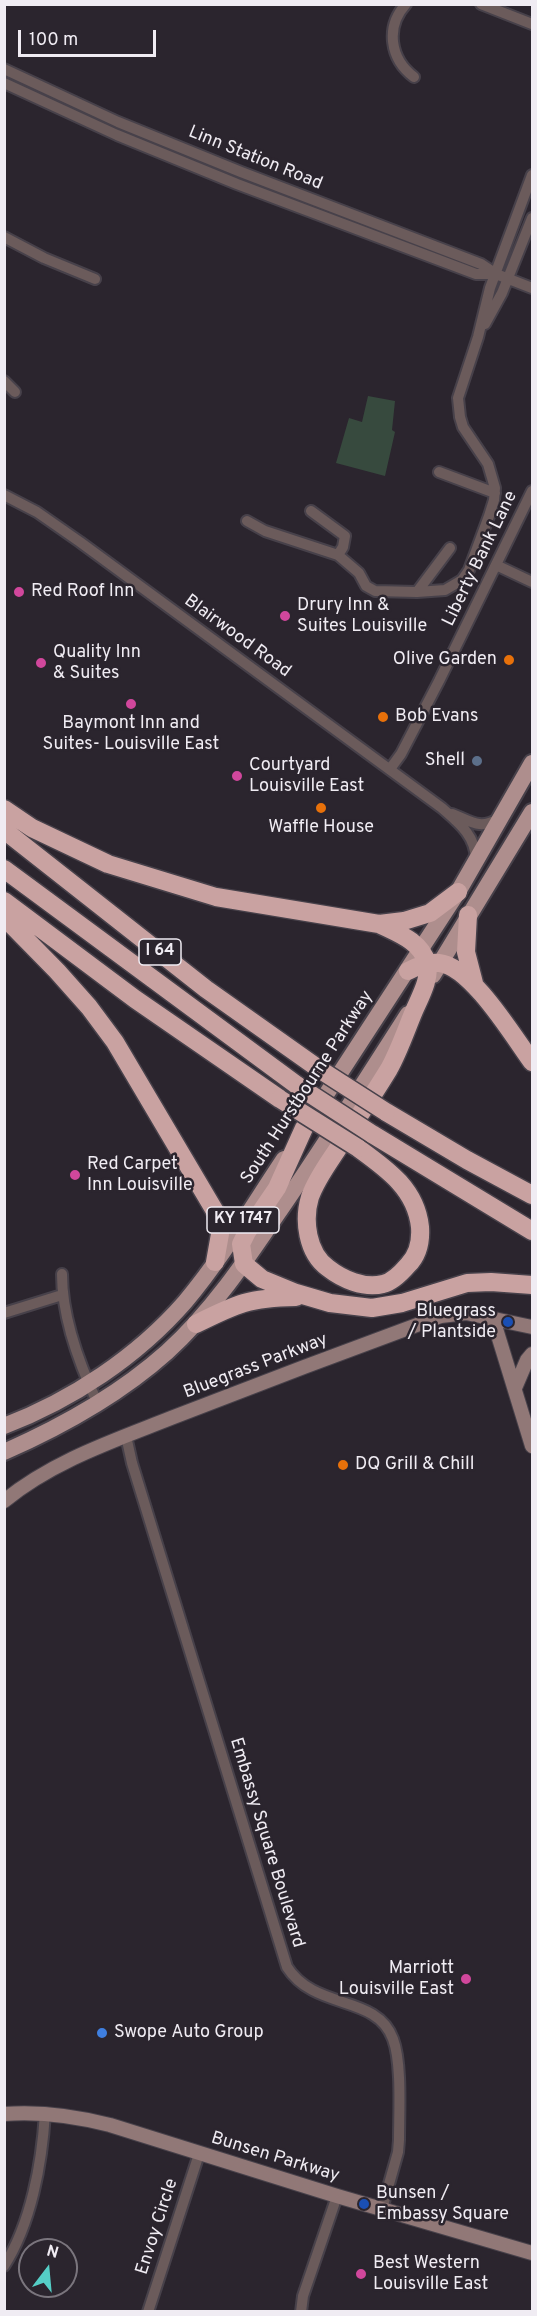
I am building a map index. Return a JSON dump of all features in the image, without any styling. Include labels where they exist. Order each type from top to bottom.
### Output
[{"type":"highway","points":[[4,809],[32,828],[108,864],[205,894],[379,924],[404,921],[430,913],[458,892]]},
{"type":"highway","name":"I 64","points":[[4,830],[206,989],[319,1069],[466,1160],[532,1195]]},
{"type":"highway","name":"I 64","points":[[4,869],[298,1086],[372,1134],[532,1231]]},
{"type":"highway","points":[[4,901],[135,999],[280,1099],[358,1148],[389,1171],[405,1188],[418,1214],[421,1237],[414,1258],[400,1274],[383,1284],[363,1283],[341,1278],[323,1265],[310,1243],[306,1220],[310,1198],[319,1178],[390,1067],[424,988],[429,959]]},
{"type":"highway","points":[[468,915],[466,952],[474,983]]},
{"type":"highway","points":[[4,917],[17,928],[88,1007],[134,1072],[216,1213],[220,1234],[215,1262]]},
{"type":"highway","points":[[379,924],[409,939],[429,959],[459,969],[474,983],[532,1062]]},
{"type":"highway","points":[[408,971],[429,959]]},
{"type":"highway","points":[[304,1128],[277,1188],[241,1244],[244,1264],[262,1279],[311,1297],[347,1306],[372,1308],[402,1303],[467,1283],[532,1285]]},
{"type":"highway","points":[[196,1324],[236,1304],[257,1299],[311,1297]]},
{"type":"main road","points":[[429,959],[458,892],[504,816],[532,763]]},
{"type":"main road","points":[[429,959],[468,915],[532,812]]},
{"type":"main road","name":"South Hurstbourne Parkway","points":[[4,1426],[48,1407],[88,1384],[113,1367],[184,1304],[215,1262],[408,971]]},
{"type":"main road","name":"KY 1747","points":[[4,1452],[69,1421],[128,1384],[166,1353],[196,1324],[244,1264],[328,1140],[424,988]]},
{"type":"street","points":[[406,4],[393,27],[393,46],[398,58],[414,77]]},
{"type":"street","points":[[481,4],[532,24]]},
{"type":"street","name":"Linn Station Road","points":[[4,69],[126,125],[241,172],[481,264],[496,274],[532,288]]},
{"type":"street","name":"Linn Station Road","points":[[4,83],[121,137],[237,184],[476,274],[496,274]]},
{"type":"street","points":[[121,137],[126,125]]},
{"type":"street","points":[[237,184],[241,172]]},
{"type":"street","points":[[247,521],[265,531],[338,555],[354,568],[370,589],[380,592],[417,592],[449,588],[466,575],[489,516],[495,493],[491,470],[463,427],[457,404],[460,388],[478,337],[490,288],[532,175]]},
{"type":"street","points":[[478,337],[508,279],[532,218]]},
{"type":"street","points":[[4,237],[44,258],[95,279]]},
{"type":"street","points":[[412,250],[416,239]]},
{"type":"street","points":[[4,381],[15,392]]},
{"type":"street","points":[[439,472],[495,493]]},
{"type":"street","name":"Liberty Bank Lane","points":[[390,769],[401,754],[439,681],[532,491]]},
{"type":"street","name":"Blairwood Road","points":[[4,495],[37,512],[80,542],[445,811],[471,836],[476,846],[476,862]]},
{"type":"street","points":[[311,511],[345,536],[343,547],[338,555]]},
{"type":"street","points":[[417,592],[450,548]]},
{"type":"street","points":[[496,565],[532,582]]},
{"type":"street","name":"Blairwood Road","points":[[445,811],[481,826],[487,826],[504,816]]},
{"type":"street","points":[[62,1274],[62,1295],[88,1384],[98,1404]]},
{"type":"street","points":[[4,1313],[62,1295]]},
{"type":"street","name":"Bluegrass Parkway","points":[[4,1501],[45,1472],[77,1456],[246,1388],[441,1316],[460,1312],[532,1327]]},
{"type":"street","points":[[493,1319],[532,1446]]},
{"type":"street","points":[[515,1388],[532,1354]]},
{"type":"street","name":"Embassy Square Boulevard","points":[[126,1436],[132,1463],[287,1967],[293,1976],[308,1989],[360,2008],[376,2017],[387,2028],[393,2040],[397,2061],[399,2140],[397,2158],[382,2209]]},
{"type":"street","points":[[4,2266],[24,2227],[42,2146],[45,2113]]},
{"type":"street","name":"Bunsen Parkway","points":[[4,2114],[45,2113],[78,2117],[532,2253]]},
{"type":"street","name":"Envoy Circle","points":[[148,2312],[199,2154]]},
{"type":"street","points":[[301,2312],[303,2296],[337,2196]]},
{"type":"green space","points":[[368,396],[395,401],[392,430],[395,432],[385,476],[336,463],[349,418],[362,422]]},
{"type":"place","name":"Red Roof Inn","points":[[19,592]]},
{"type":"place","name":"Drury Inn & Suites Louisville","points":[[285,616]]},
{"type":"place","name":"Olive Garden","points":[[509,660]]},
{"type":"place","name":"Quality Inn & Suites","points":[[41,663]]},
{"type":"place","name":"Baymont Inn and Suites- Louisville East","points":[[131,704]]},
{"type":"place","name":"Bob Evans","points":[[383,717]]},
{"type":"place","name":"Shell","points":[[477,761]]},
{"type":"place","name":"Courtyard Louisville East","points":[[237,776]]},
{"type":"place","name":"Waffle House","points":[[321,808]]},
{"type":"place","name":"Red Carpet Inn Louisville","points":[[75,1175]]},
{"type":"place","name":"Bluegrass / Plantside","points":[[508,1322]]},
{"type":"place","name":"DQ Grill & Chill","points":[[343,1465]]},
{"type":"place","name":"Marriott Louisville East","points":[[466,1979]]},
{"type":"place","name":"Swope Auto Group","points":[[102,2033]]},
{"type":"place","name":"Bunsen / Embassy Square","points":[[364,2204]]},
{"type":"place","name":"Best Western Louisville East","points":[[361,2274]]}]
